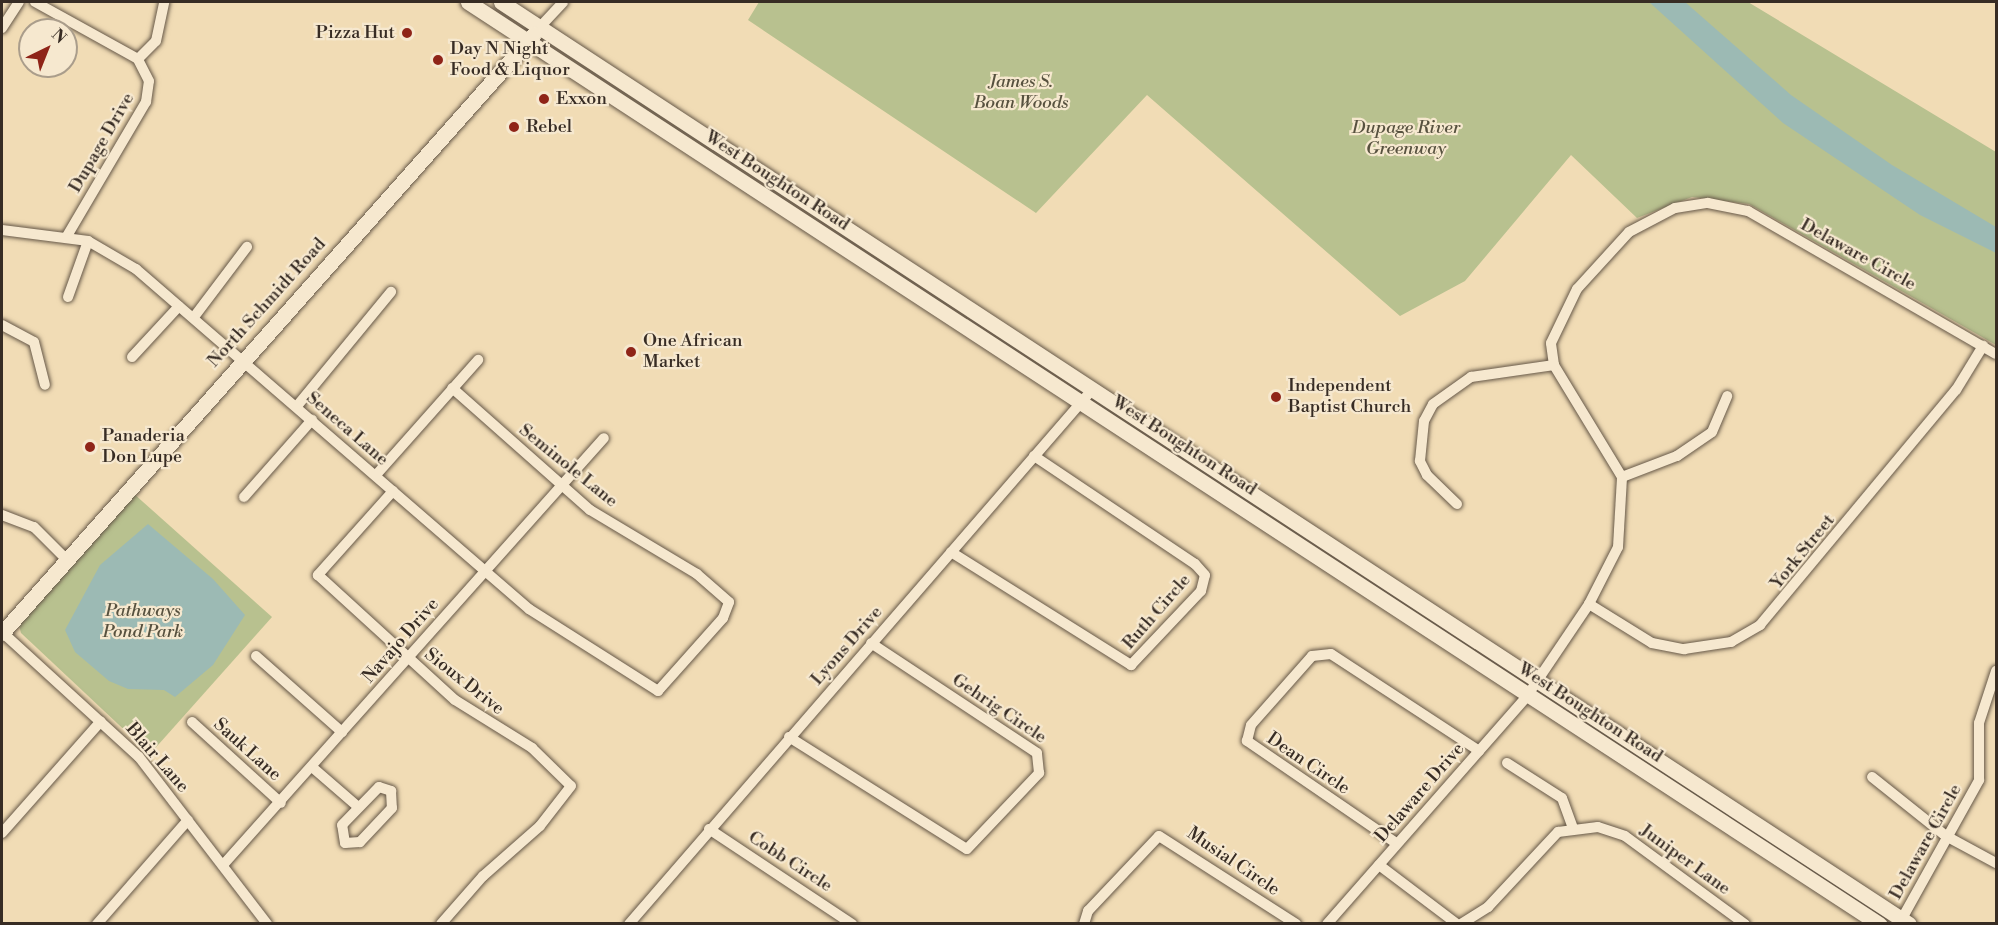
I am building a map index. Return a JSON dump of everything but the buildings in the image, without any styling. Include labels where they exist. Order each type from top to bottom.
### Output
[{"type":"main road","name":"West Boughton Road","points":[[468,2],[1010,356],[1086,396],[1527,696],[1879,924]]},
{"type":"main road","name":"West Boughton Road","points":[[501,2],[1023,343],[1086,396]]},
{"type":"main road","name":"North Schmidt Road","points":[[2,632],[540,27]]},
{"type":"main road","name":"West Boughton Road","points":[[1181,459],[1536,683],[1903,922]]},
{"type":"street","points":[[2,28],[19,2]]},
{"type":"street","points":[[35,2],[138,59],[156,41],[164,2]]},
{"type":"street","name":"North Schmidt Road","points":[[540,27],[562,2]]},
{"type":"street","name":"Dupage Drive","points":[[67,236],[146,102],[149,81],[138,59]]},
{"type":"street","name":"Delaware Circle","points":[[1554,365],[1551,343],[1577,289],[1642,222],[1698,204],[1748,211],[1996,354]]},
{"type":"street","name":"Seneca Lane","points":[[2,230],[67,236],[88,242],[136,268],[529,609],[612,659],[654,693]]},
{"type":"street","points":[[68,297],[88,242]]},
{"type":"street","points":[[194,317],[248,247]]},
{"type":"street","points":[[297,406],[391,292]]},
{"type":"street","points":[[132,357],[179,306]]},
{"type":"street","points":[[2,325],[34,342],[45,385]]},
{"type":"street","points":[[1010,356],[1023,343]]},
{"type":"street","name":"York Street","points":[[1589,604],[1652,643],[1684,649],[1731,642],[1760,625],[1956,390],[1983,346]]},
{"type":"street","points":[[376,476],[478,360]]},
{"type":"street","points":[[1457,504],[1426,475],[1420,461],[1424,421],[1433,404],[1471,377],[1554,365],[1622,477],[1618,547],[1589,604],[1536,683]]},
{"type":"street","name":"Seminole Lane","points":[[452,388],[590,510],[707,580],[729,602],[723,618],[654,693]]},
{"type":"street","name":"Lyons Drive","points":[[629,923],[1086,396]]},
{"type":"street","points":[[1622,477],[1677,456],[1712,432],[1727,396]]},
{"type":"street","points":[[244,497],[312,420]]},
{"type":"street","name":"Navajo Drive","points":[[223,865],[281,803],[604,438]]},
{"type":"street","name":"Ruth Circle","points":[[951,552],[1131,665],[1201,591],[1202,570],[1034,456]]},
{"type":"street","name":"Sioux Drive","points":[[393,491],[318,575],[407,659],[455,700],[532,748],[571,786],[540,826],[483,876],[441,924]]},
{"type":"street","points":[[2,515],[34,527],[66,559]]},
{"type":"street","name":"Blair Lane","points":[[2,632],[139,757],[267,924]]},
{"type":"street","name":"Gehrig Circle","points":[[789,737],[967,849],[1039,773],[1037,753],[871,644]]},
{"type":"street","name":"Dean Circle","points":[[1396,843],[1247,741],[1251,725],[1312,656],[1330,654],[1479,751]]},
{"type":"street","points":[[256,656],[342,732]]},
{"type":"street","name":"Delaware Circle","points":[[1903,922],[1946,836],[1978,780],[1979,723],[1996,671]]},
{"type":"street","name":"Delaware Drive","points":[[1327,924],[1536,683]]},
{"type":"street","points":[[2,833],[101,721]]},
{"type":"street","name":"Sauk Lane","points":[[192,722],[281,803]]},
{"type":"street","points":[[1379,865],[1459,924],[1488,907],[1535,852],[1573,828],[1562,798],[1508,763]]},
{"type":"street","points":[[312,767],[357,806]]},
{"type":"street","points":[[1872,777],[1946,836],[1996,863]]},
{"type":"street","points":[[379,787],[394,799],[360,842],[349,844],[340,828],[357,806],[379,787]]},
{"type":"street","points":[[97,924],[188,820]]},
{"type":"street","name":"Juniper Lane","points":[[1573,828],[1598,827],[1625,836],[1745,924]]},
{"type":"street","name":"Cobb Circle","points":[[709,830],[852,924]]},
{"type":"street","name":"Musial Circle","points":[[1084,924],[1088,911],[1159,836],[1296,924]]},
{"type":"green space","name":"Dupage River Greenway","points":[[759,2],[1748,2],[1996,152],[1996,345],[1749,204],[1692,197],[1637,218],[1571,155],[1465,281],[1400,316],[1147,95],[1036,213],[748,20]]},
{"type":"green space","name":"Pathways Pond Park","points":[[133,493],[272,617],[150,754],[21,633],[19,625]]},
{"type":"water","points":[[1649,2],[1685,2],[1791,95],[1892,165],[1996,227],[1996,253],[1920,215],[1783,123]]},
{"type":"water","points":[[148,524],[213,579],[245,615],[213,665],[175,697],[164,690],[128,689],[109,681],[75,652],[65,630],[100,565]]},
{"type":"place","name":"Pizza Hut","points":[[407,33]]},
{"type":"place","name":"Day N Night Food & Liquor","points":[[438,60]]},
{"type":"place","name":"Exxon","points":[[544,99]]},
{"type":"place","name":"Rebel","points":[[514,127]]},
{"type":"place","name":"One African Market","points":[[631,352]]},
{"type":"place","name":"Independent Baptist Church","points":[[1276,397]]},
{"type":"place","name":"Panaderia Don Lupe","points":[[90,447]]},
{"type":"park label","name":"James S. Boan Woods","points":[[1021,94]]}]
